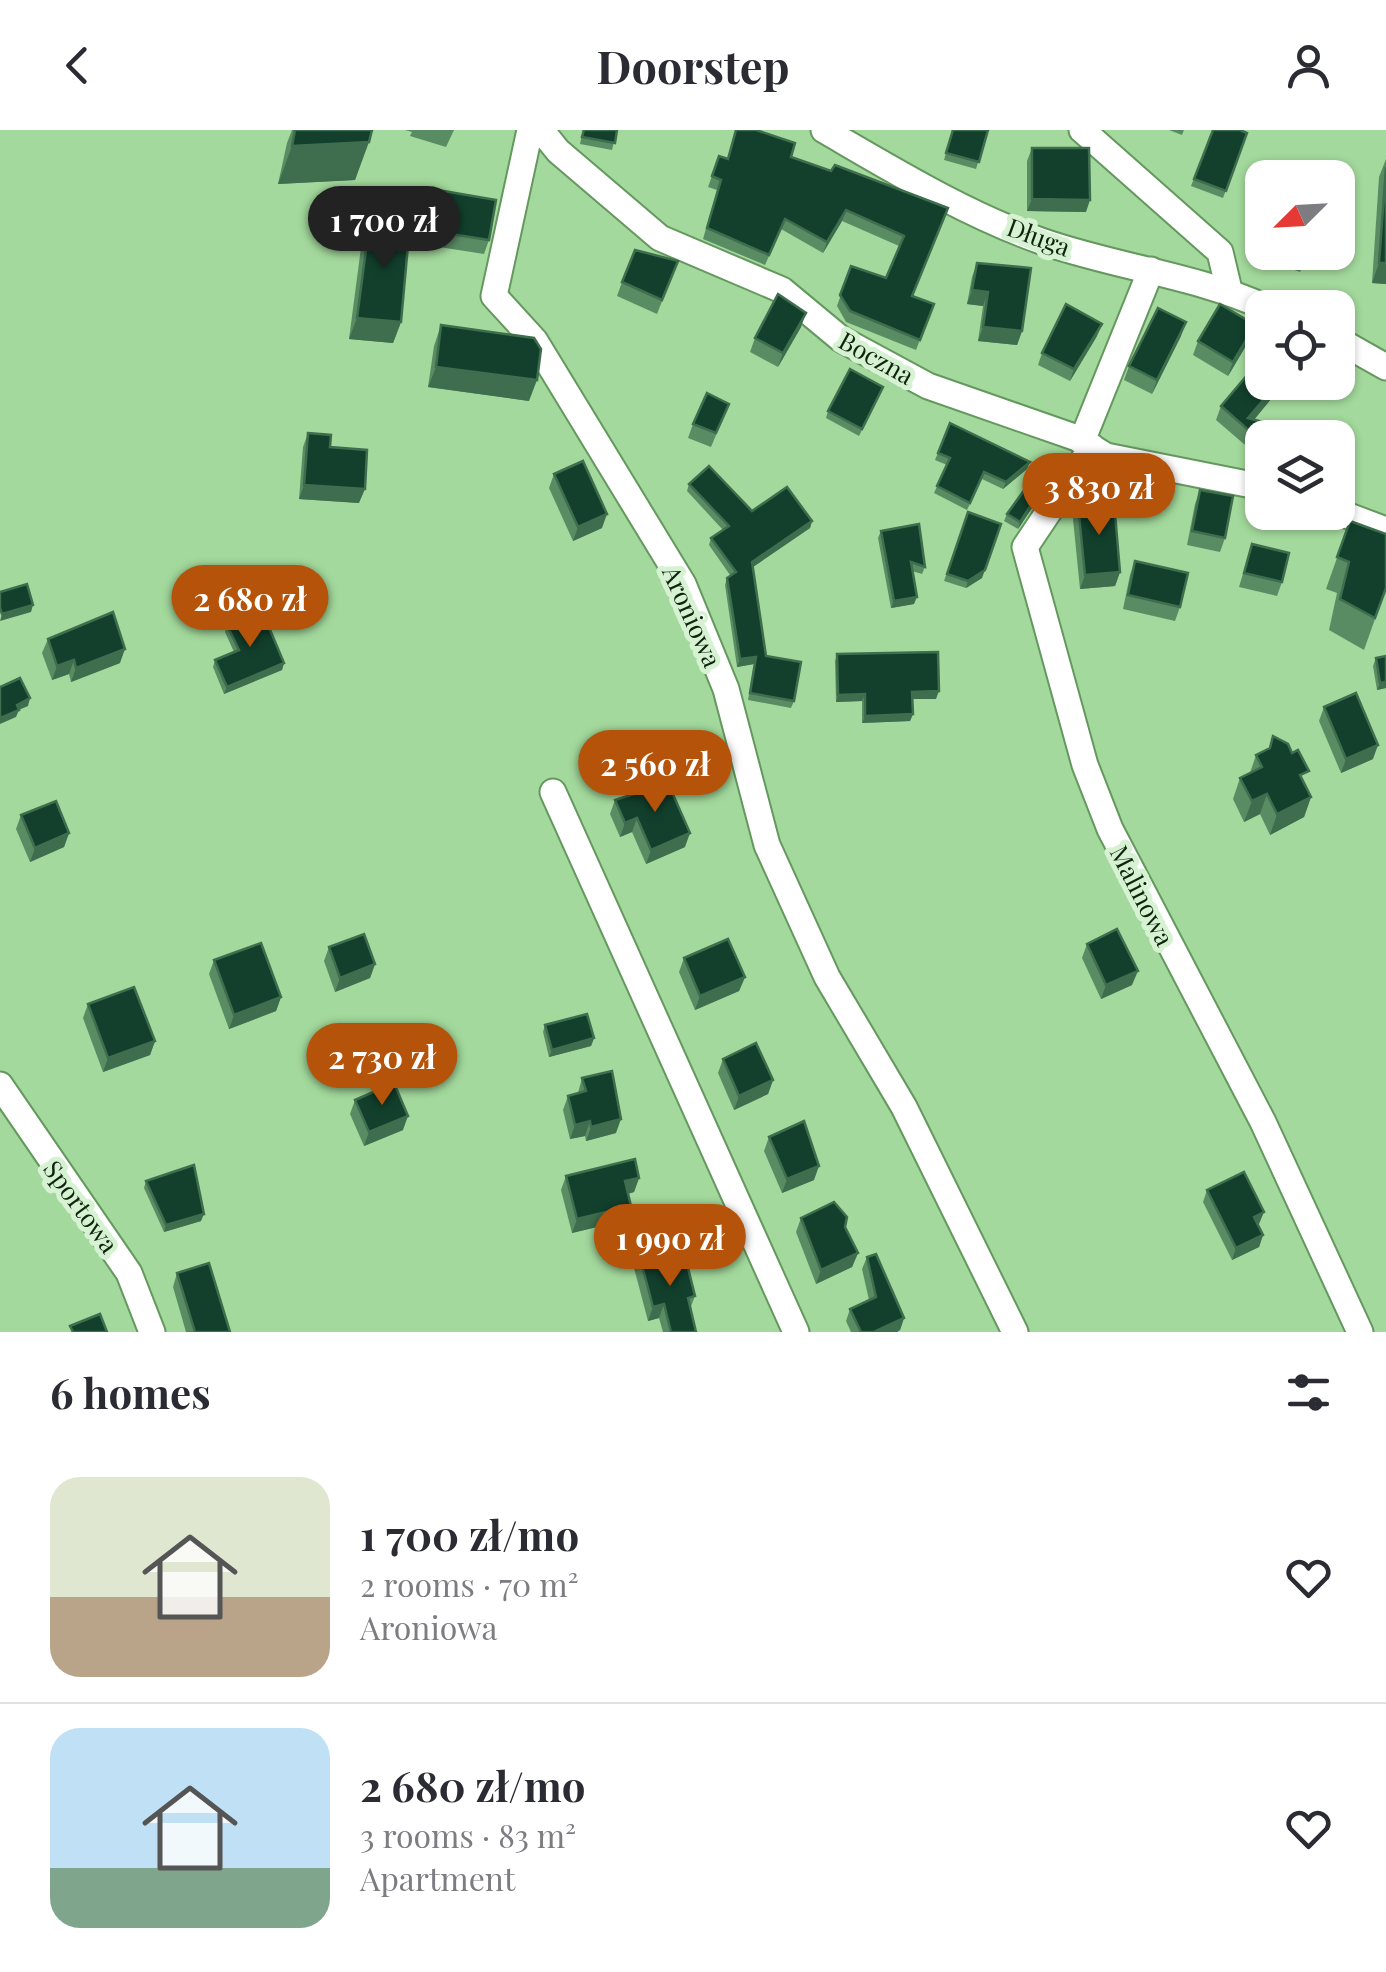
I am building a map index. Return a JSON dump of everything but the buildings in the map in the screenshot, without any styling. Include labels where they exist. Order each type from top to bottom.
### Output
[{"type":"street","name":"Aroniowa","points":[[530,130],[494,296],[535,341],[682,584],[726,690],[767,845],[827,977],[904,1107],[1015,1332]]},
{"type":"street","name":"Boczna","points":[[541,130],[558,151],[660,238],[782,290],[841,339],[928,386],[1087,444],[1106,456],[1245,484]]},
{"type":"street","name":"Długa","points":[[824,130],[903,176],[1041,241],[1245,297]]},
{"type":"street","points":[[1082,130],[1220,252],[1230,290]]},
{"type":"street","name":"Malinowa","points":[[1151,270],[1105,382],[1087,444],[1025,547],[1085,765],[1110,828],[1263,1122],[1360,1332]]},
{"type":"street","points":[[1355,349],[1386,366]]},
{"type":"street","points":[[1355,518],[1386,530]]},
{"type":"street","points":[[553,792],[796,1332]]},
{"type":"street","name":"Sportowa","points":[[0,1085],[129,1272],[152,1332]]}]
